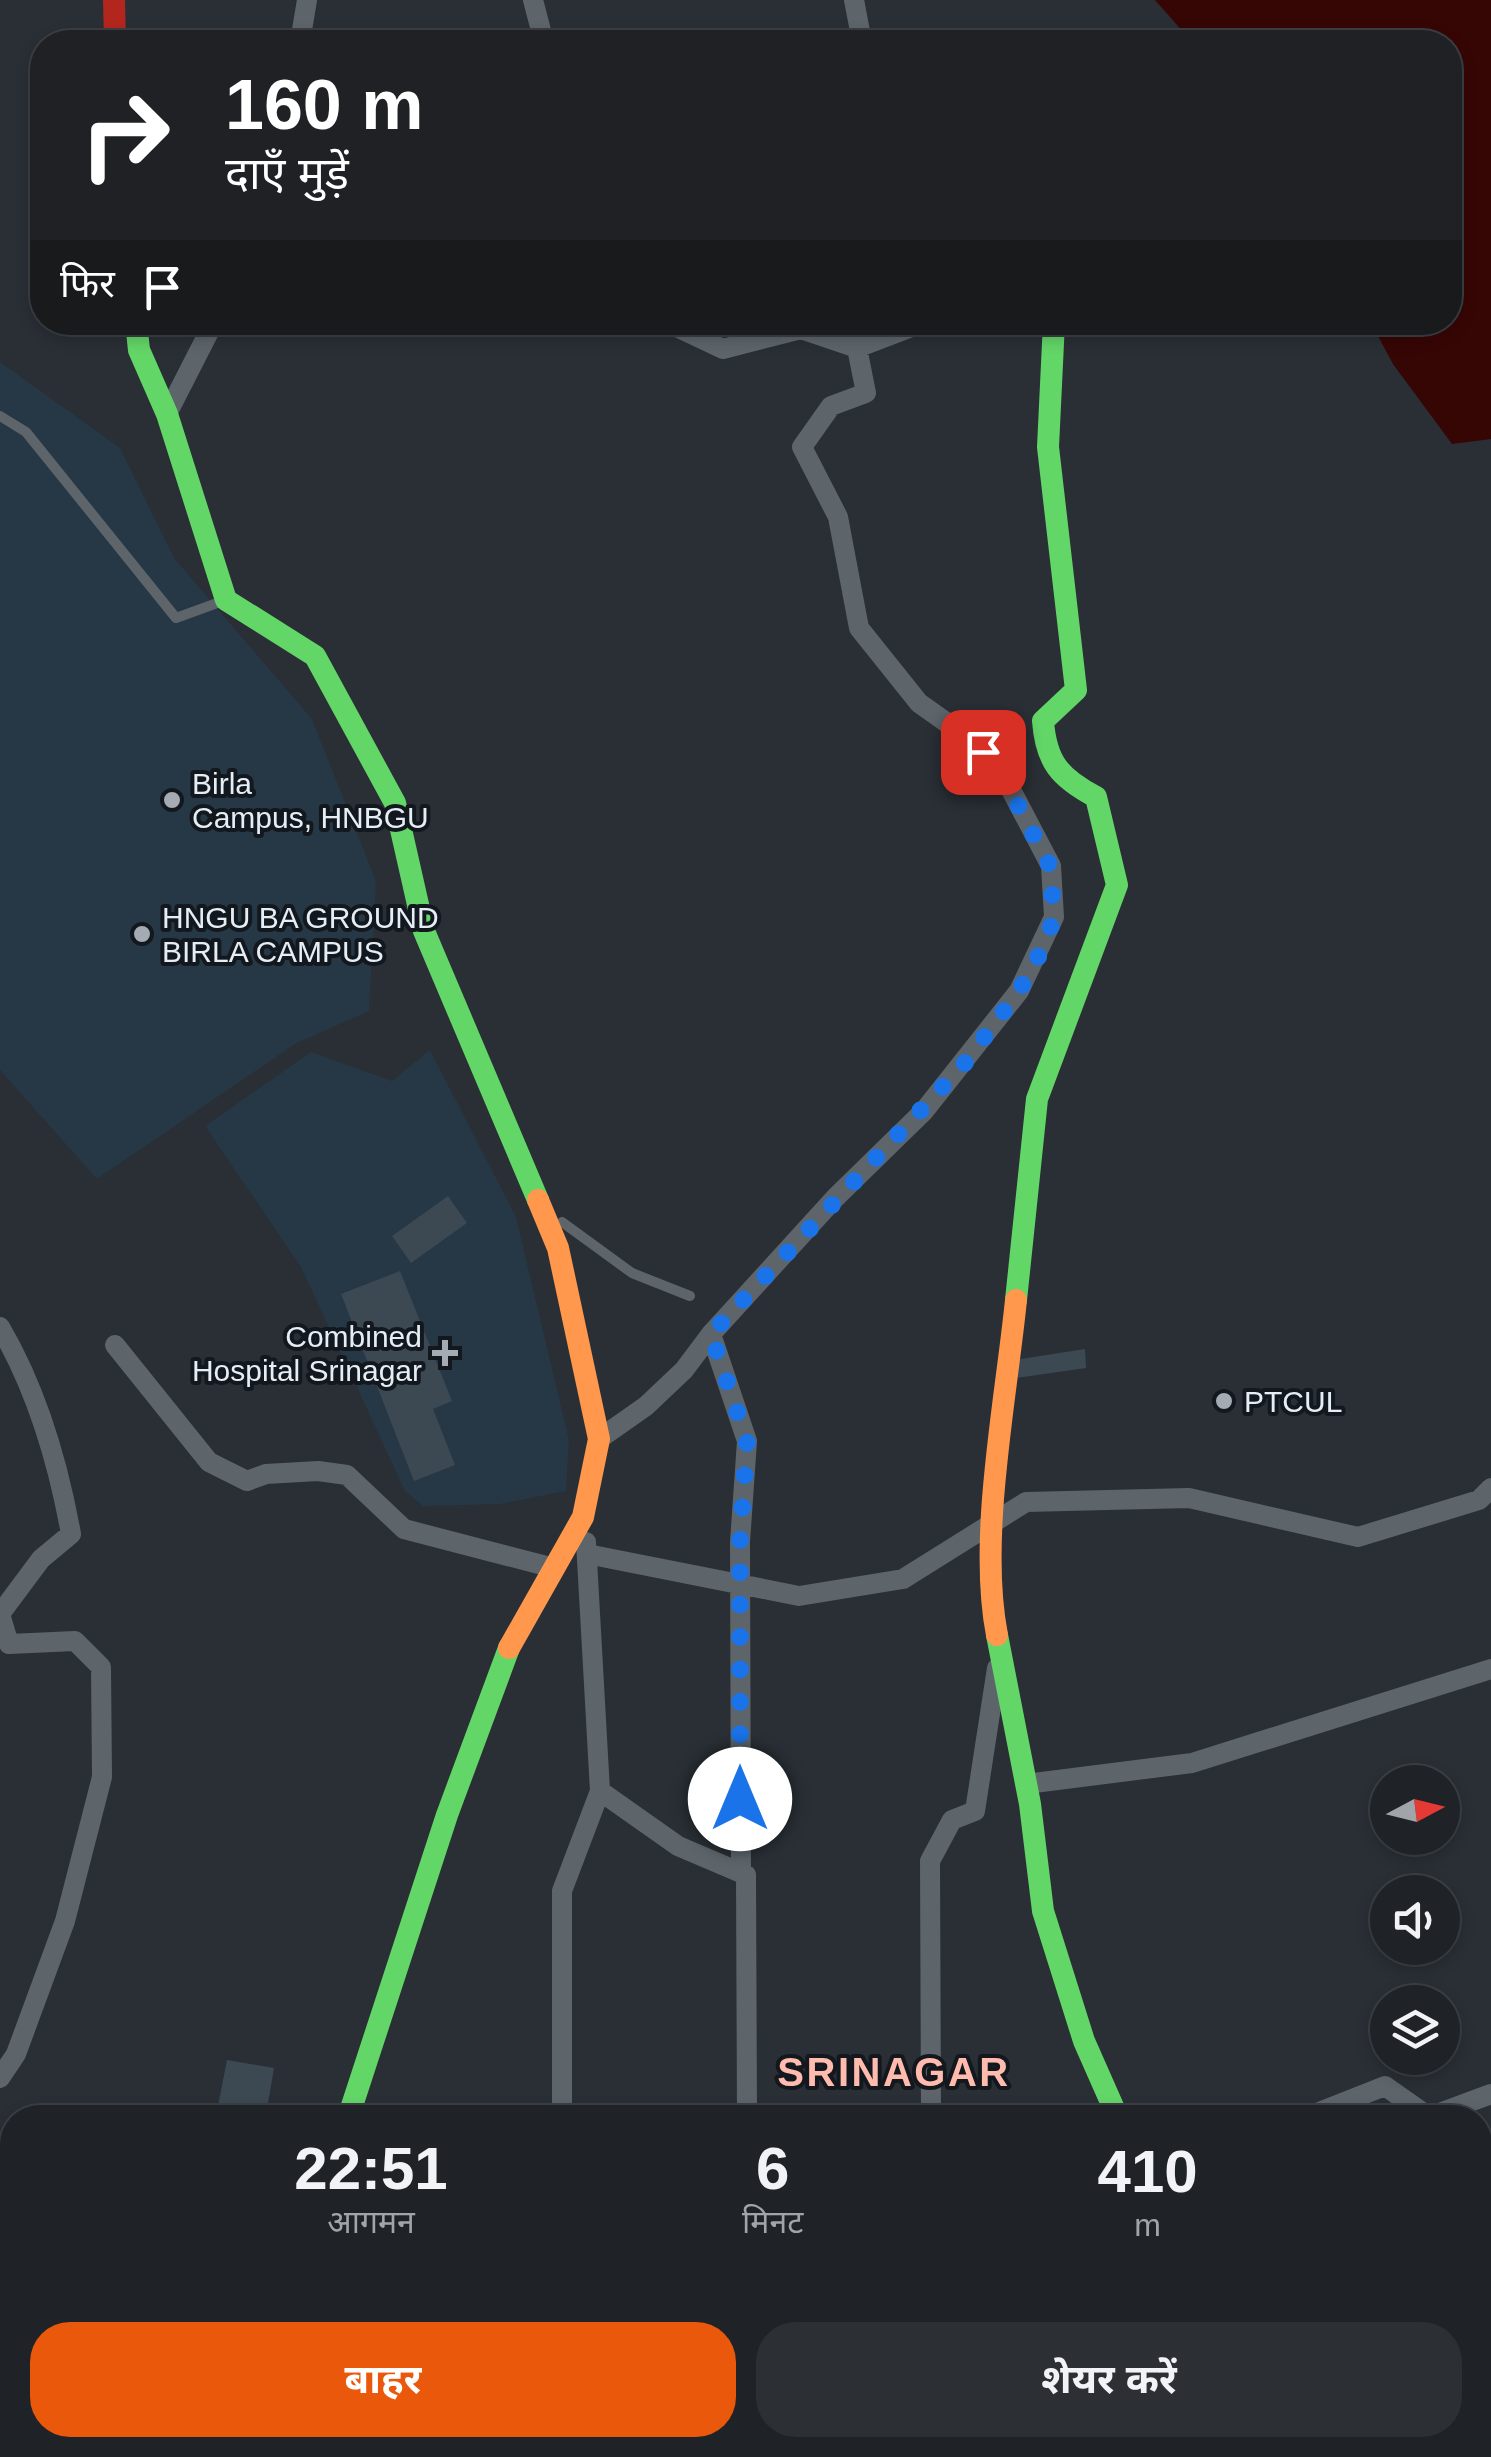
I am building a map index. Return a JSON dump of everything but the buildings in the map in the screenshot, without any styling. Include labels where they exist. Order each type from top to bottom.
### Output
[{"type":"main road","points":[[114,0],[115,30]]},
{"type":"main road","points":[[137,335],[139,350],[167,414],[226,600],[314,656],[395,803],[424,931],[558,1248],[599,1439],[584,1517],[514,1636],[447,1815],[352,2105]]},
{"type":"main road","points":[[1053,335],[1048,447],[1076,690],[1043,721],[1044,756],[1060,778],[1096,798],[1117,885],[1036,1099],[993,1523],[992,1611],[1026,1784],[1043,1911],[1084,2041],[1112,2105]]},
{"type":"street","points":[[302,30],[306,0]]},
{"type":"street","points":[[532,0],[541,30]]},
{"type":"street","points":[[854,0],[860,30]]},
{"type":"street","points":[[167,414],[207,335]]},
{"type":"street","points":[[694,335],[724,349],[778,335]]},
{"type":"street","points":[[818,335],[856,348],[890,335]]},
{"type":"street","points":[[599,1439],[646,1406],[684,1370],[711,1334],[964,1064],[1028,976],[1054,917],[1050,866],[998,767],[967,736],[919,704],[859,628],[838,517],[802,447],[831,406],[866,394],[856,348]]},
{"type":"street","points":[[0,1327],[16,1354],[58,1465],[71,1534],[41,1559],[0,1614],[8,1644],[75,1642],[101,1667],[102,1777],[65,1921],[16,2054],[0,2078]]},
{"type":"street","points":[[711,1334],[747,1441],[740,1584],[741,1872]]},
{"type":"street","points":[[115,1344],[208,1462],[248,1482],[266,1474],[318,1471],[347,1476],[404,1530],[554,1568]]},
{"type":"street","points":[[587,1554],[799,1596],[903,1579],[1026,1502],[1189,1498],[1358,1536],[1480,1500],[1491,1488]]},
{"type":"street","points":[[562,2105],[562,1891],[600,1791],[584,1517]]},
{"type":"street","points":[[932,2105],[930,1861],[952,1820],[975,1811],[1000,1651]]},
{"type":"street","points":[[1026,1784],[1192,1764],[1491,1669]]},
{"type":"street","points":[[600,1791],[678,1846],[746,1875],[746,2105]]},
{"type":"street","points":[[1336,2105],[1384,2086],[1412,2105]]},
{"type":"street","points":[[1462,2105],[1491,2094]]},
{"type":"lane","points":[[0,416],[26,432],[176,618],[226,600]]},
{"type":"lane","points":[[540,1207],[632,1273],[690,1296]]},
{"type":"shaded area","points":[[1155,0],[1491,0],[1491,439],[1452,444],[1393,364],[1377,335],[1462,335],[1462,30],[1181,30]]},
{"type":"shaded area","name":"Birla Campus, HNBGU","points":[[0,362],[120,448],[174,558],[312,719],[376,881],[369,1011],[295,1044],[97,1179],[0,1070]]},
{"type":"shaded area","name":"Combined Hospital Srinagar","points":[[430,1050],[516,1217],[569,1440],[566,1491],[500,1504],[423,1506],[405,1491],[301,1267],[205,1126],[311,1052],[392,1081]]},
{"type":"traffic: fast","points":[[137,335],[139,350],[167,414],[226,600],[315,656],[395,803],[424,931],[538,1200]]},
{"type":"traffic: fast","points":[[1016,1300],[1037,1099],[1117,885],[1096,797],[1057,767],[1047,748],[1043,721],[1076,690],[1048,447],[1053,335]]},
{"type":"traffic: fast","points":[[997,1635],[1030,1804],[1043,1911],[1084,2041],[1112,2105]]},
{"type":"traffic: fast","points":[[352,2105],[447,1815],[509,1648]]},
{"type":"traffic: slow","points":[[509,1648],[583,1517],[599,1439],[558,1248],[538,1200]]},
{"type":"traffic: slow","points":[[997,1635],[992,1597],[992,1513],[1016,1300]]},
{"type":"traffic: jam","points":[[114,0],[115,30]]},
{"type":"place","name":"Birla Campus, HNBGU","points":[[172,800]]},
{"type":"place","name":"HNGU BA GROUND BIRLA CAMPUS","points":[[142,934]]},
{"type":"place","name":"Combined Hospital Srinagar","points":[[445,1353]]},
{"type":"place","name":"PTCUL","points":[[1224,1401]]},
{"type":"district","name":"SRINAGAR","points":[[894,2072]]},
{"type":"route","points":[[740,1799],[740,1542],[747,1441],[711,1334],[836,1198],[924,1111],[1019,991],[1044,946],[1054,917],[1050,866],[998,767],[983,752]]}]
